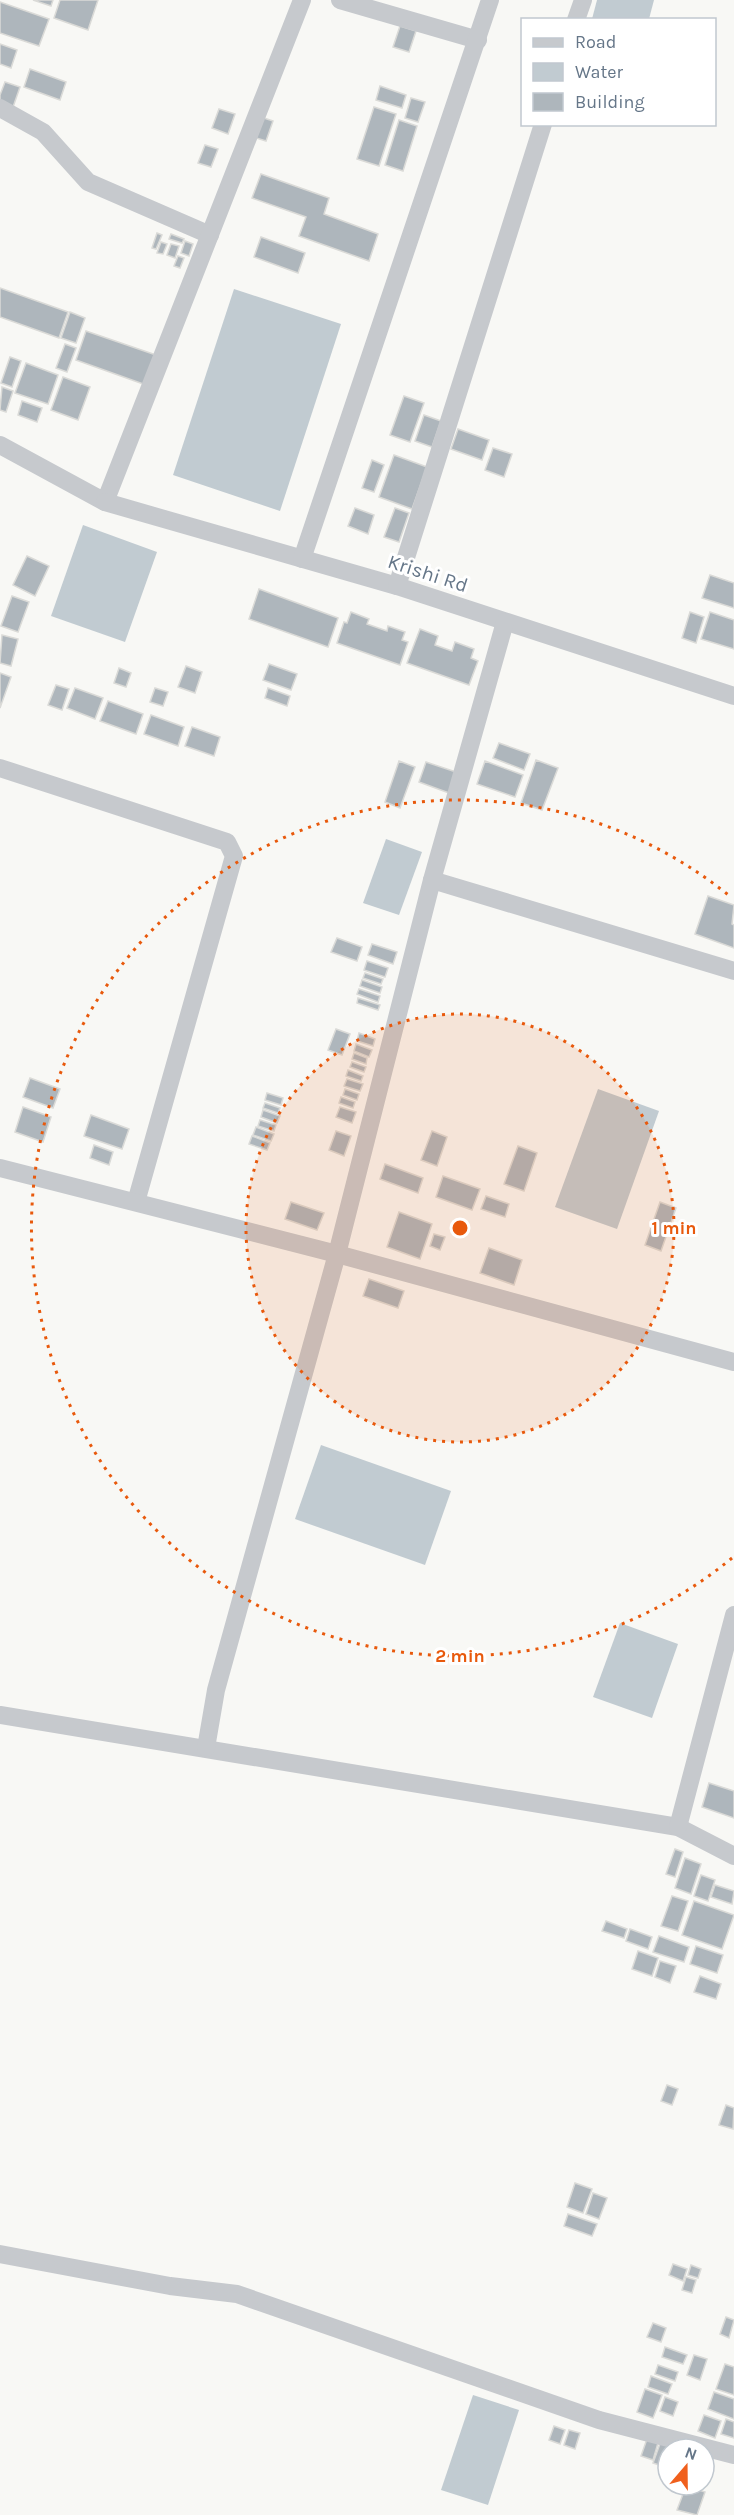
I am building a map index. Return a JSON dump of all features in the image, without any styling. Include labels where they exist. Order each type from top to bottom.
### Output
[{"type":"street","points":[[105,502],[302,0]]},
{"type":"street","points":[[340,0],[478,40]]},
{"type":"street","points":[[302,559],[490,0]]},
{"type":"street","points":[[577,18],[583,0]]},
{"type":"street","points":[[0,108],[43,132],[88,182],[210,235]]},
{"type":"street","points":[[397,586],[542,126]]},
{"type":"street","name":"Krishi Rd","points":[[0,444],[105,502],[397,586],[734,696]]},
{"type":"street","points":[[206,1748],[216,1690],[336,1254],[432,880],[505,622]]},
{"type":"street","points":[[0,768],[226,842],[234,856],[136,1202]]},
{"type":"street","points":[[432,880],[734,971]]},
{"type":"street","points":[[0,1168],[336,1254],[734,1362]]},
{"type":"street","points":[[678,1827],[734,1615]]},
{"type":"street","points":[[0,1715],[678,1827],[734,1856]]},
{"type":"street","points":[[0,2254],[170,2286],[237,2294],[599,2420],[734,2455]]},
{"type":"water","points":[[597,0],[654,0],[649,18],[592,18]]},
{"type":"water","points":[[234,289],[341,324],[280,511],[173,475]]},
{"type":"water","points":[[83,525],[157,552],[125,642],[51,616]]},
{"type":"water","points":[[386,839],[422,852],[399,915],[363,903]]},
{"type":"water","points":[[598,1089],[659,1111],[617,1229],[555,1207]]},
{"type":"water","points":[[321,1445],[451,1491],[425,1565],[295,1519]]},
{"type":"water","points":[[620,1623],[678,1644],[652,1718],[593,1697]]},
{"type":"water","points":[[473,2395],[519,2410],[488,2505],[441,2490]]},
{"type":"building","points":[[33,0],[53,0],[51,6]]},
{"type":"building","points":[[60,0],[98,0],[88,30],[54,18]]},
{"type":"building","points":[[0,2],[49,19],[39,46],[0,33]]},
{"type":"building","points":[[400,26],[416,31],[409,52],[393,47]]},
{"type":"building","points":[[0,44],[17,50],[11,68],[0,64]]},
{"type":"building","points":[[30,69],[66,82],[60,100],[24,87]]},
{"type":"building","points":[[5,82],[20,87],[12,110],[0,106],[0,95]]},
{"type":"building","points":[[380,86],[406,95],[402,108],[376,100]]},
{"type":"building","points":[[411,98],[425,102],[418,122],[405,118]]},
{"type":"building","points":[[374,107],[396,114],[379,166],[357,159]]},
{"type":"building","points":[[219,109],[235,114],[228,134],[212,128]]},
{"type":"building","points":[[261,117],[273,121],[266,141],[253,137]]},
{"type":"building","points":[[399,120],[417,126],[403,171],[385,165]]},
{"type":"building","points":[[205,145],[218,149],[211,167],[198,163]]},
{"type":"building","points":[[261,174],[329,198],[324,214],[378,234],[369,261],[299,236],[306,217],[252,198]]},
{"type":"building","points":[[157,233],[162,235],[156,249],[152,248]]},
{"type":"building","points":[[171,234],[184,239],[182,243],[169,239]]},
{"type":"building","points":[[261,237],[305,253],[298,273],[254,257]]},
{"type":"building","points":[[185,241],[193,244],[189,256],[181,253]]},
{"type":"building","points":[[161,242],[167,244],[163,254],[157,253]]},
{"type":"building","points":[[171,244],[179,246],[175,258],[167,255]]},
{"type":"building","points":[[178,256],[184,258],[180,268],[174,266]]},
{"type":"building","points":[[0,288],[68,312],[59,338],[0,317]]},
{"type":"building","points":[[70,312],[85,318],[76,343],[61,338]]},
{"type":"building","points":[[86,331],[156,355],[146,385],[76,360]]},
{"type":"building","points":[[65,344],[76,348],[67,372],[56,368]]},
{"type":"building","points":[[10,357],[21,361],[12,387],[1,383]]},
{"type":"building","points":[[26,363],[58,375],[48,404],[15,393]]},
{"type":"building","points":[[63,377],[90,387],[78,420],[51,410]]},
{"type":"building","points":[[2,387],[13,391],[6,412],[0,410]]},
{"type":"building","points":[[404,396],[424,403],[410,442],[390,435]]},
{"type":"building","points":[[22,401],[42,408],[37,422],[18,415]]},
{"type":"building","points":[[424,415],[441,421],[432,447],[415,441]]},
{"type":"building","points":[[458,429],[489,440],[482,460],[451,449]]},
{"type":"building","points":[[493,448],[512,454],[504,477],[485,470]]},
{"type":"building","points":[[394,455],[427,467],[412,509],[379,497]]},
{"type":"building","points":[[372,460],[384,465],[374,492],[362,488]]},
{"type":"building","points":[[355,508],[374,515],[368,534],[348,526]]},
{"type":"building","points":[[395,508],[409,513],[399,542],[384,537]]},
{"type":"building","points":[[27,556],[49,566],[35,596],[13,585]]},
{"type":"building","points":[[710,575],[734,583],[734,608],[702,598]]},
{"type":"building","points":[[259,589],[338,618],[328,647],[249,619]]},
{"type":"building","points":[[12,596],[29,602],[18,632],[1,626]]},
{"type":"building","points":[[351,612],[369,619],[367,624],[387,631],[388,626],[405,632],[402,640],[408,642],[400,665],[337,643],[344,622],[347,623]]},
{"type":"building","points":[[690,612],[704,617],[696,643],[682,638]]},
{"type":"building","points":[[710,612],[734,620],[734,649],[701,639]]},
{"type":"building","points":[[420,629],[438,636],[435,645],[452,651],[455,642],[474,649],[471,658],[478,661],[469,685],[407,663]]},
{"type":"building","points":[[2,635],[18,639],[11,666],[0,663]]},
{"type":"building","points":[[269,664],[297,674],[291,690],[263,680]]},
{"type":"building","points":[[186,666],[202,672],[195,693],[178,687]]},
{"type":"building","points":[[119,668],[131,673],[126,687],[114,683]]},
{"type":"building","points":[[0,673],[11,677],[0,708]]},
{"type":"building","points":[[56,685],[69,689],[62,710],[48,705]]},
{"type":"building","points":[[75,688],[103,698],[95,719],[67,708]]},
{"type":"building","points":[[155,688],[168,692],[163,706],[150,702]]},
{"type":"building","points":[[268,688],[290,696],[287,706],[265,698]]},
{"type":"building","points":[[108,701],[143,714],[136,734],[100,721]]},
{"type":"building","points":[[151,715],[184,727],[178,746],[144,734]]},
{"type":"building","points":[[192,727],[220,737],[214,756],[185,746]]},
{"type":"building","points":[[499,743],[530,754],[524,770],[493,758]]},
{"type":"building","points":[[536,760],[558,768],[542,810],[521,803]]},
{"type":"building","points":[[399,761],[415,767],[400,808],[385,802]]},
{"type":"building","points":[[485,761],[523,775],[515,797],[477,784]]},
{"type":"building","points":[[426,762],[456,772],[449,793],[419,782]]},
{"type":"building","points":[[708,896],[734,905],[732,924],[734,925],[734,948],[695,934]]},
{"type":"building","points":[[337,938],[362,947],[357,961],[331,952]]},
{"type":"building","points":[[372,944],[397,952],[393,964],[368,955]]},
{"type":"building","points":[[367,961],[388,968],[385,977],[364,970]]},
{"type":"building","points":[[365,973],[383,979],[381,984],[363,978]]},
{"type":"building","points":[[362,980],[382,987],[380,993],[360,986]]},
{"type":"building","points":[[359,989],[380,996],[378,1002],[357,994]]},
{"type":"building","points":[[358,998],[380,1005],[378,1010],[357,1003]]},
{"type":"building","points":[[336,1029],[350,1034],[342,1055],[328,1050]]},
{"type":"building","points":[[359,1033],[375,1039],[373,1046],[357,1041]]},
{"type":"building","points":[[356,1044],[372,1050],[369,1057],[354,1051]]},
{"type":"building","points":[[354,1053],[367,1058],[366,1064],[352,1059]]},
{"type":"building","points":[[352,1062],[366,1067],[364,1072],[350,1067]]},
{"type":"building","points":[[348,1070],[363,1076],[361,1081],[346,1076]]},
{"type":"building","points":[[30,1078],[60,1089],[53,1108],[23,1097]]},
{"type":"building","points":[[347,1079],[363,1084],[360,1091],[344,1086]]},
{"type":"building","points":[[345,1089],[359,1094],[357,1100],[343,1095]]},
{"type":"building","points":[[267,1093],[283,1098],[281,1105],[265,1100]]},
{"type":"building","points":[[341,1097],[355,1102],[353,1108],[339,1103]]},
{"type":"building","points":[[265,1103],[280,1108],[278,1113],[263,1108]]},
{"type":"building","points":[[23,1107],[51,1117],[43,1142],[15,1132]]},
{"type":"building","points":[[340,1107],[356,1112],[352,1123],[336,1117]]},
{"type":"building","points":[[263,1110],[280,1116],[277,1123],[261,1117]]},
{"type":"building","points":[[91,1115],[129,1129],[122,1149],[84,1136]]},
{"type":"building","points":[[260,1120],[276,1125],[274,1131],[258,1126]]},
{"type":"building","points":[[256,1127],[274,1134],[271,1141],[253,1135]]},
{"type":"building","points":[[336,1131],[351,1136],[344,1156],[329,1150]]},
{"type":"building","points":[[432,1131],[447,1137],[437,1166],[421,1160]]},
{"type":"building","points":[[252,1136],[270,1143],[267,1150],[249,1144]]},
{"type":"building","points":[[94,1145],[113,1152],[109,1165],[90,1158]]},
{"type":"building","points":[[518,1146],[537,1153],[524,1191],[504,1184]]},
{"type":"building","points":[[385,1164],[423,1178],[418,1193],[380,1179]]},
{"type":"building","points":[[443,1176],[480,1189],[472,1210],[436,1197]]},
{"type":"building","points":[[486,1196],[509,1204],[505,1217],[481,1209]]},
{"type":"building","points":[[291,1202],[324,1213],[317,1230],[285,1219]]},
{"type":"building","points":[[660,1202],[676,1208],[661,1251],[645,1245]]},
{"type":"building","points":[[399,1212],[432,1224],[420,1259],[387,1247]]},
{"type":"building","points":[[434,1234],[445,1237],[440,1250],[430,1246]]},
{"type":"building","points":[[489,1248],[522,1260],[514,1285],[480,1273]]},
{"type":"building","points":[[369,1279],[404,1291],[398,1308],[363,1296]]},
{"type":"building","points":[[709,1783],[734,1791],[734,1818],[702,1807]]},
{"type":"building","points":[[675,1849],[683,1852],[675,1877],[666,1874]]},
{"type":"building","points":[[685,1858],[701,1864],[691,1894],[675,1888]]},
{"type":"building","points":[[701,1875],[715,1880],[708,1901],[694,1896]]},
{"type":"building","points":[[715,1885],[734,1891],[732,1904],[711,1897]]},
{"type":"building","points":[[672,1896],[688,1901],[678,1931],[661,1926]]},
{"type":"building","points":[[694,1901],[734,1915],[722,1949],[682,1935]]},
{"type":"building","points":[[606,1921],[627,1929],[624,1938],[602,1931]]},
{"type":"building","points":[[630,1929],[652,1937],[648,1949],[626,1941]]},
{"type":"building","points":[[659,1936],[689,1947],[684,1962],[653,1952]]},
{"type":"building","points":[[696,1946],[723,1955],[717,1973],[690,1964]]},
{"type":"building","points":[[638,1951],[658,1958],[652,1976],[632,1969]]},
{"type":"building","points":[[660,1961],[676,1966],[670,1983],[655,1977]]},
{"type":"building","points":[[700,1976],[721,1984],[716,1999],[694,1992]]},
{"type":"building","points":[[667,2085],[678,2089],[672,2105],[661,2101]]},
{"type":"building","points":[[726,2105],[734,2108],[733,2129],[719,2125]]},
{"type":"building","points":[[575,2183],[592,2189],[583,2213],[567,2207]]},
{"type":"building","points":[[593,2193],[607,2198],[599,2219],[586,2214]]},
{"type":"building","points":[[568,2214],[597,2224],[592,2236],[564,2226]]},
{"type":"building","points":[[673,2264],[687,2269],[683,2281],[669,2275]]},
{"type":"building","points":[[691,2265],[701,2269],[698,2278],[688,2275]]},
{"type":"building","points":[[686,2277],[696,2280],[692,2293],[682,2290]]},
{"type":"building","points":[[726,2317],[734,2320],[729,2338],[720,2334]]},
{"type":"building","points":[[653,2323],[666,2328],[661,2342],[647,2337]]},
{"type":"building","points":[[665,2347],[687,2355],[683,2364],[662,2357]]},
{"type":"building","points":[[694,2355],[707,2359],[700,2380],[687,2375]]},
{"type":"building","points":[[725,2364],[734,2367],[734,2395],[716,2389]]},
{"type":"building","points":[[658,2365],[678,2372],[675,2381],[655,2374]]},
{"type":"building","points":[[651,2376],[672,2384],[668,2394],[648,2387]]},
{"type":"building","points":[[645,2389],[662,2395],[653,2418],[637,2412]]},
{"type":"building","points":[[714,2392],[734,2399],[734,2419],[708,2409]]},
{"type":"building","points":[[665,2397],[678,2402],[673,2416],[660,2411]]},
{"type":"building","points":[[704,2415],[721,2421],[715,2437],[698,2431]]},
{"type":"building","points":[[726,2419],[734,2422],[734,2438],[721,2434]]},
{"type":"building","points":[[554,2426],[565,2430],[560,2444],[549,2440]]},
{"type":"building","points":[[569,2430],[580,2433],[575,2449],[564,2445]]},
{"type":"building","points":[[647,2439],[656,2442],[653,2460],[641,2456]]},
{"type":"building","points":[[682,2497],[703,2497],[697,2515],[677,2510]]}]
